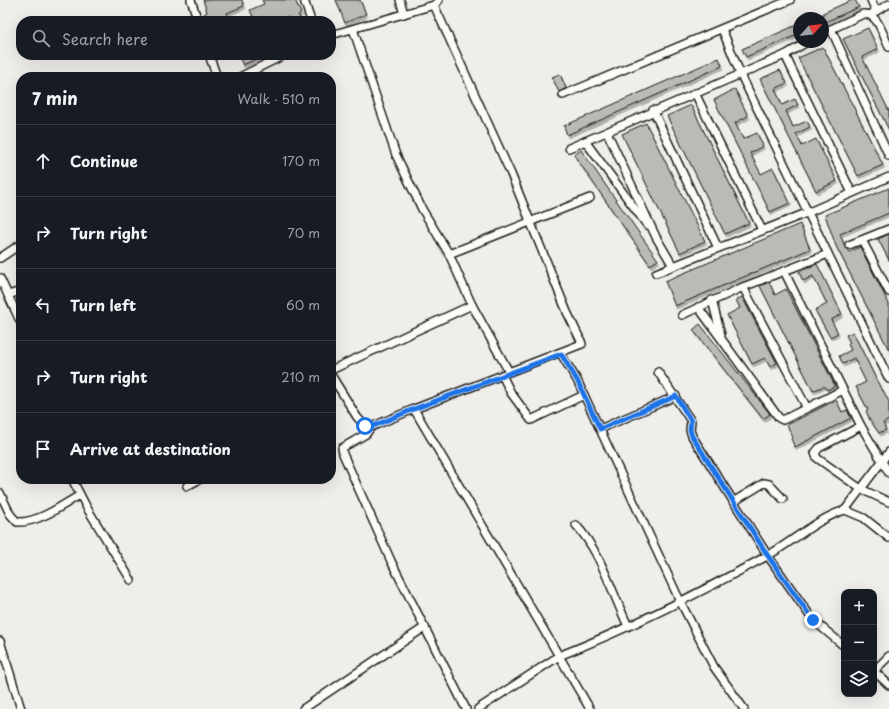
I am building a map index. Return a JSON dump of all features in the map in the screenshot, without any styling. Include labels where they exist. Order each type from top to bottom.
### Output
[{"type":"street","points":[[191,0],[196,16]]},
{"type":"street","points":[[304,0],[309,16]]},
{"type":"street","points":[[563,95],[790,0]]},
{"type":"street","points":[[871,0],[876,11],[875,19],[889,47]]},
{"type":"street","points":[[336,34],[353,29],[402,7],[437,3],[502,153],[567,312],[582,344],[561,354],[414,409],[371,427],[366,434],[342,450],[391,561],[466,709]]},
{"type":"street","points":[[829,30],[863,14],[876,11],[889,4]]},
{"type":"street","points":[[353,29],[396,155],[422,209],[449,254],[506,374],[511,393],[531,420],[584,395]]},
{"type":"street","points":[[722,29],[740,73],[889,379]]},
{"type":"street","points":[[832,29],[889,156]]},
{"type":"street","points":[[569,148],[653,110],[784,55],[796,48]]},
{"type":"street","points":[[784,55],[852,193]]},
{"type":"street","points":[[211,60],[215,72]]},
{"type":"street","points":[[250,72],[274,60]]},
{"type":"street","points":[[695,93],[762,230]]},
{"type":"street","points":[[653,110],[718,248]]},
{"type":"street","points":[[607,132],[656,237],[673,266]]},
{"type":"street","points":[[585,141],[656,237]]},
{"type":"street","points":[[656,273],[808,212],[889,177]]},
{"type":"street","points":[[449,254],[590,198]]},
{"type":"street","points":[[849,245],[889,228]]},
{"type":"street","points":[[862,240],[889,292]]},
{"type":"street","points":[[0,258],[16,247]]},
{"type":"street","points":[[682,316],[712,300],[828,254]]},
{"type":"street","points":[[784,271],[861,426],[889,473]]},
{"type":"street","points":[[0,278],[16,312]]},
{"type":"street","points":[[743,287],[807,408]]},
{"type":"street","points":[[8,295],[16,293]]},
{"type":"street","points":[[712,300],[722,339]]},
{"type":"street","points":[[336,368],[472,305]]},
{"type":"street","points":[[698,307],[779,418],[783,420],[786,419],[843,390]]},
{"type":"street","points":[[561,354],[584,395],[680,601],[714,667],[744,709]]},
{"type":"street","points":[[658,372],[676,396],[691,421],[690,430],[692,436],[768,556],[813,620],[841,643]]},
{"type":"street","points":[[336,383],[362,424],[371,427]]},
{"type":"street","points":[[600,429],[676,396]]},
{"type":"street","points":[[414,409],[590,709]]},
{"type":"street","points":[[861,426],[819,448],[816,453],[817,458],[861,489],[889,502]]},
{"type":"street","points":[[478,709],[558,656],[628,626],[680,601],[768,556],[833,514],[845,510],[889,452]]},
{"type":"street","points":[[733,502],[764,483],[769,484],[783,499]]},
{"type":"street","points":[[74,484],[131,580]]},
{"type":"street","points":[[187,486],[191,484]]},
{"type":"street","points":[[0,493],[10,514],[17,522],[25,522],[36,519],[80,495]]},
{"type":"street","points":[[845,510],[864,518],[889,538]]},
{"type":"street","points":[[576,525],[587,537],[600,558],[628,626]]},
{"type":"street","points":[[303,709],[425,627]]},
{"type":"street","points":[[0,641],[20,709]]},
{"type":"street","points":[[889,656],[874,671],[889,685]]},
{"type":"building","points":[[203,0],[242,0],[244,6],[227,13],[228,16],[205,16],[204,14],[207,12]]},
{"type":"building","points":[[262,0],[295,0],[301,13],[299,16],[253,16],[250,10],[264,4]]},
{"type":"building","points":[[336,0],[360,0],[366,14],[345,23]]},
{"type":"building","points":[[852,0],[855,0],[859,7],[829,20],[829,12],[825,12]]},
{"type":"building","points":[[793,27],[793,37],[746,57],[742,49]]},
{"type":"building","points":[[868,28],[878,49],[862,57],[889,111],[889,130],[843,39]]},
{"type":"building","points":[[824,48],[883,165],[858,176],[798,58]]},
{"type":"building","points":[[719,58],[722,66],[567,135],[564,126]]},
{"type":"building","points":[[240,60],[254,60],[243,65]]},
{"type":"building","points":[[780,70],[787,83],[775,89],[782,105],[795,99],[798,105],[786,111],[793,127],[807,121],[810,127],[796,134],[802,146],[816,139],[837,181],[816,191],[760,79]]},
{"type":"building","points":[[560,74],[566,88],[559,92],[552,77]]},
{"type":"building","points":[[735,89],[748,116],[735,123],[743,139],[757,133],[763,146],[750,153],[761,174],[773,168],[790,203],[770,212],[714,100]]},
{"type":"building","points":[[691,105],[749,223],[725,234],[667,116]]},
{"type":"building","points":[[646,123],[705,241],[680,253],[622,134]]},
{"type":"building","points":[[581,150],[658,260],[650,265],[574,155]]},
{"type":"building","points":[[889,188],[889,213],[840,234],[845,247],[849,252],[860,247],[889,304],[889,350],[836,246],[825,215]]},
{"type":"building","points":[[800,224],[810,249],[675,306],[665,281]]},
{"type":"building","points":[[889,234],[889,260],[878,239]]},
{"type":"building","points":[[817,264],[842,314],[831,320],[838,333],[830,337],[815,310],[827,304],[813,276],[803,281],[799,272]]},
{"type":"building","points":[[769,282],[775,295],[786,289],[835,386],[827,390],[824,386],[813,391],[760,286]]},
{"type":"building","points":[[742,297],[777,363],[770,367],[765,358],[752,364],[727,315],[740,308],[736,300]]},
{"type":"building","points":[[700,324],[770,414],[763,419],[693,330]]},
{"type":"building","points":[[853,332],[889,402],[889,420],[883,423],[886,430],[879,433],[870,420],[866,411],[868,410],[856,387],[866,382],[854,358],[843,364],[839,356],[851,350],[848,344],[850,343],[846,335]]},
{"type":"building","points":[[836,400],[842,412],[847,410],[851,418],[795,447],[787,425]]},
{"type":"route","points":[[365,426],[371,427],[509,372],[561,354],[577,380],[600,429],[676,396],[692,423],[690,430],[692,436],[768,556],[813,620]]}]
